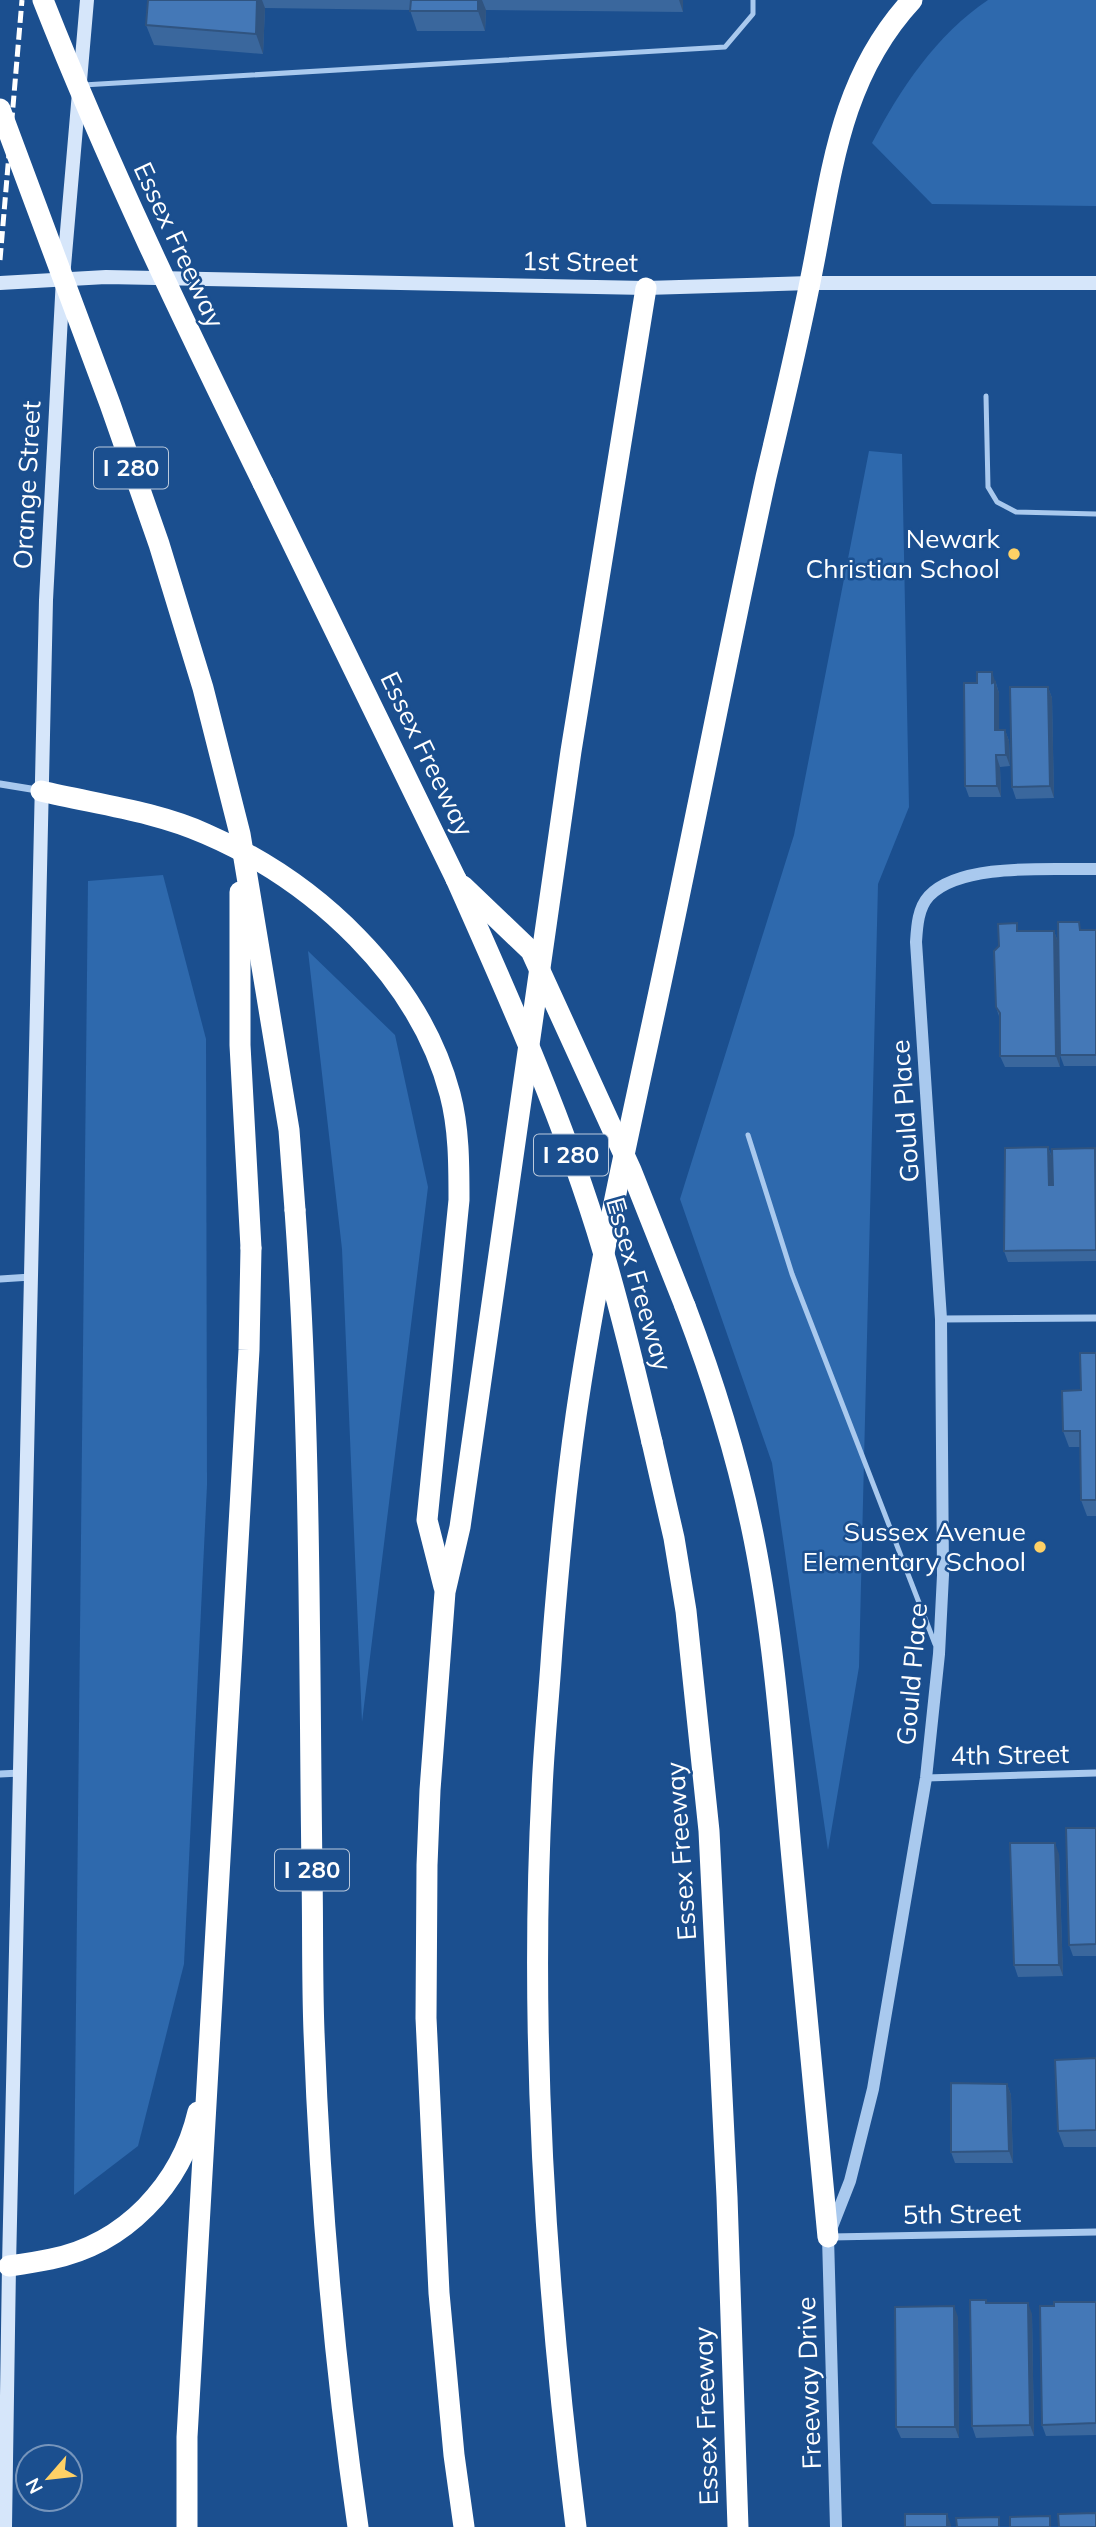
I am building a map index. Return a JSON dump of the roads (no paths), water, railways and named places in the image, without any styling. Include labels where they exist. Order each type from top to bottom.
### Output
[{"type":"highway","name":"Essex Freeway","points":[[43,0],[107,157],[170,293],[456,879],[527,1043],[580,1180],[624,1322],[674,1538],[686,1611],[709,1831],[727,2197],[738,2527]]},
{"type":"highway","points":[[576,2527],[552,2298],[540,2099],[538,1946],[542,1793],[559,1567],[575,1420],[599,1277],[758,514],[810,283],[828,182],[847,109],[860,76],[879,41],[912,0]]},
{"type":"highway","name":"I 280","points":[[0,108],[110,404],[159,544],[203,688],[240,834],[288,1120],[300,1280],[309,1504],[314,2017],[321,2181],[334,2341],[358,2527]]},
{"type":"highway","points":[[464,2527],[439,2293],[426,2018],[428,1827],[445,1592],[460,1527],[569,765],[646,288]]},
{"type":"highway","points":[[41,791],[150,816],[192,829],[232,847],[283,877],[333,916],[376,959],[414,1009],[429,1037],[450,1094],[458,1148],[459,1200],[427,1520],[445,1592]]},
{"type":"highway","points":[[187,2527],[187,2437],[248,1364],[251,1248],[240,1045],[240,834]]},
{"type":"highway","points":[[456,879],[531,951],[631,1170],[685,1306],[733,1448],[762,1584],[778,1709],[828,2237]]},
{"type":"highway","points":[[4,2266],[53,2259],[92,2245],[125,2227],[143,2211],[175,2171],[197,2118],[208,2073]]},
{"type":"main road","name":"Orange Street","points":[[5,2527],[4,2266],[21,1773],[46,600],[62,278],[87,0]]},
{"type":"main road","name":"1st Street","points":[[7,282],[106,277],[646,288],[810,283],[1096,283]]},
{"type":"street","points":[[0,784],[41,791]]},
{"type":"street","name":"Gould Place","points":[[828,2237],[849,2180],[873,2089],[926,1778],[939,1654],[943,1575],[941,1319],[916,942],[920,910],[929,896],[942,885],[974,873],[1096,869]]},
{"type":"street","points":[[0,1279],[31,1278]]},
{"type":"street","points":[[941,1319],[1096,1318]]},
{"type":"street","points":[[0,1774],[21,1773]]},
{"type":"street","name":"4th Street","points":[[926,1778],[1096,1773]]},
{"type":"street","name":"5th Street","points":[[828,2237],[1096,2232]]},
{"type":"street","name":"Freeway Drive","points":[[828,2237],[836,2527]]},
{"type":"lane","points":[[80,85],[725,47],[753,14],[753,0]]},
{"type":"lane","points":[[986,396],[988,487],[997,502],[1016,512],[1096,514]]},
{"type":"lane","points":[[748,1135],[792,1274],[939,1654]]},
{"type":"railway","points":[[0,260],[22,0]]},
{"type":"place","name":"Newark Christian School","points":[[1014,554]]},
{"type":"place","name":"Sussex Avenue Elementary School","points":[[1040,1547]]}]
